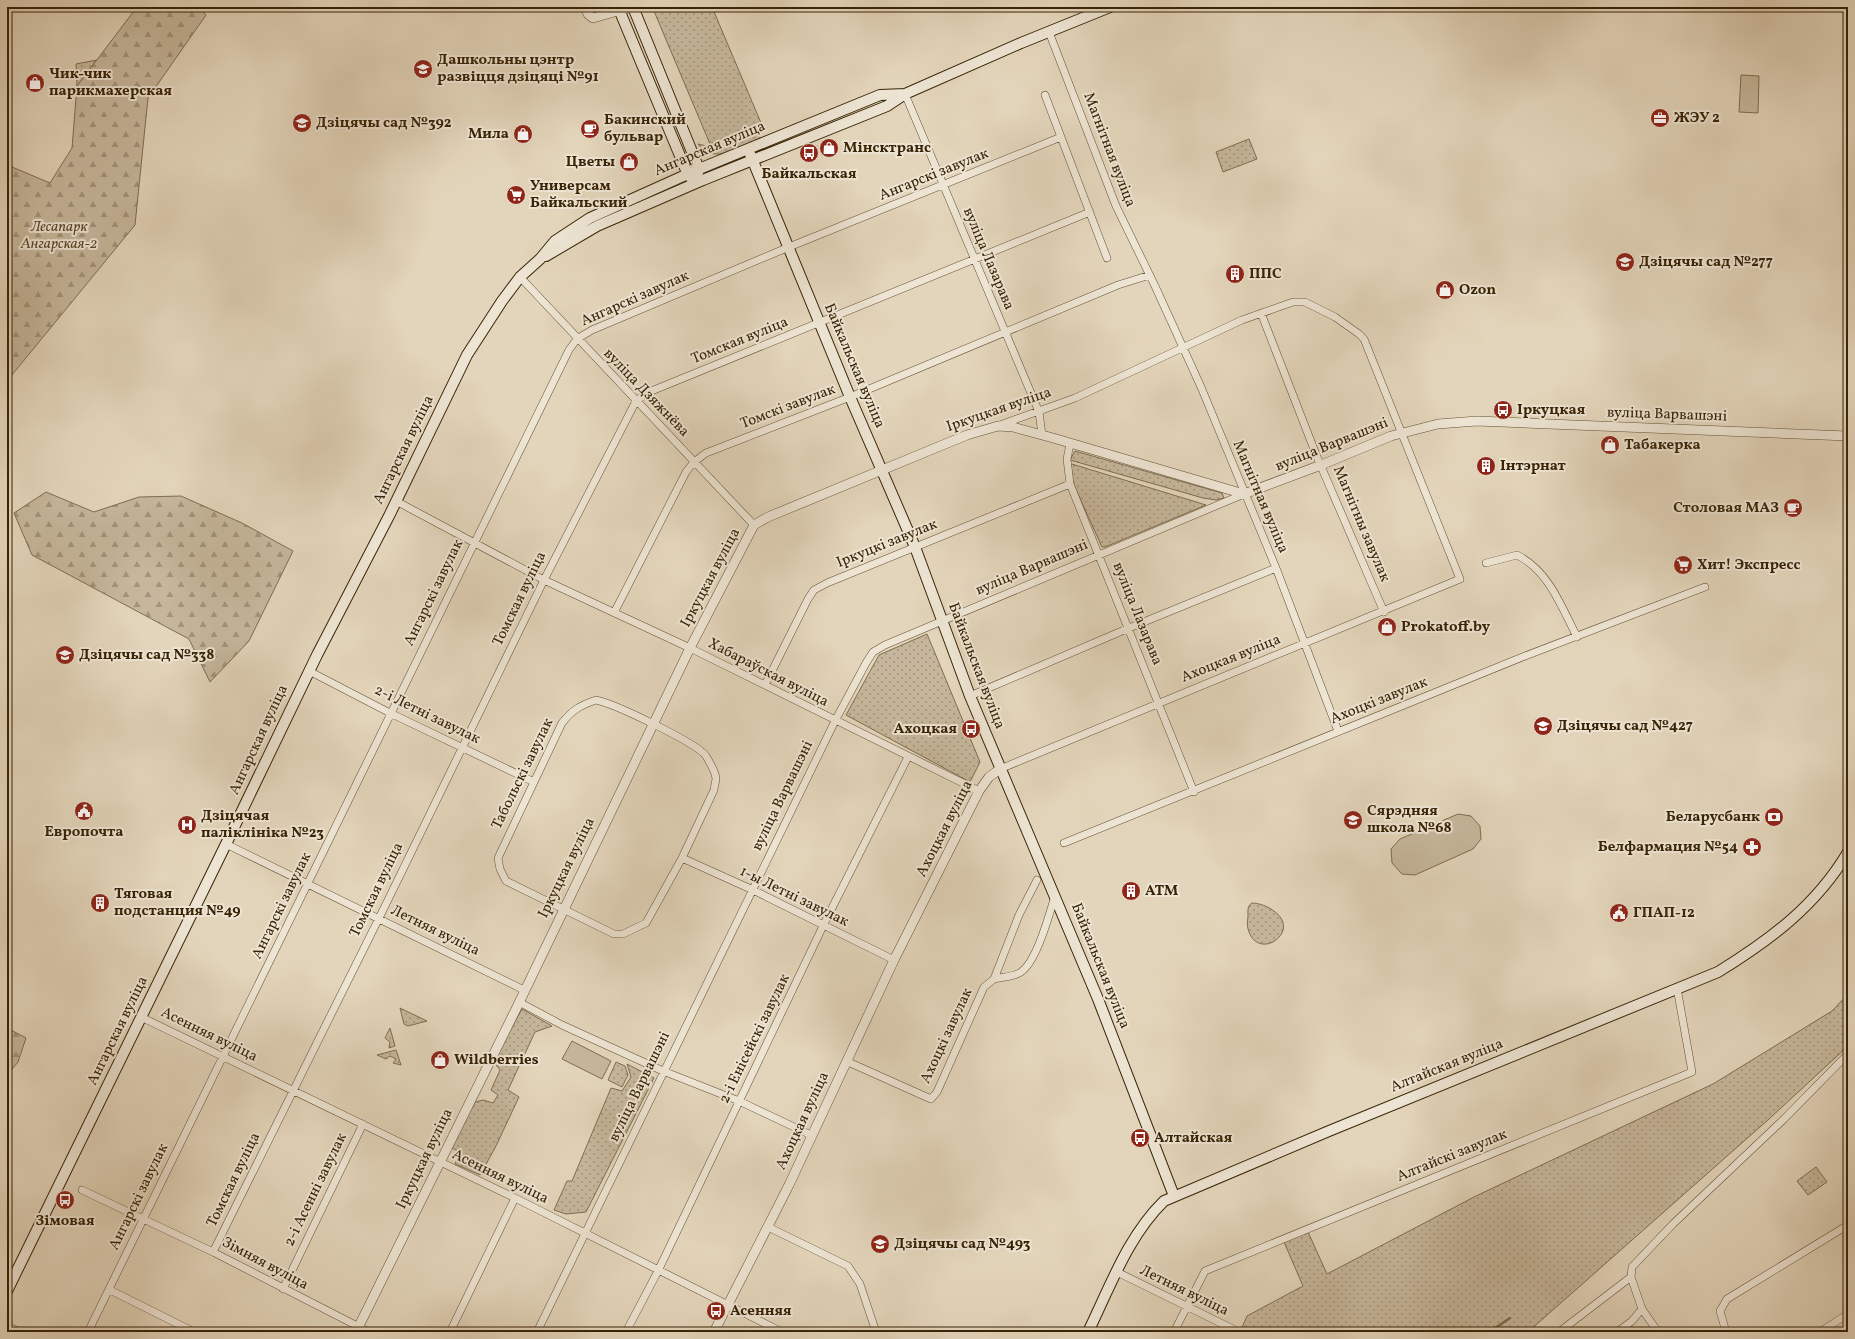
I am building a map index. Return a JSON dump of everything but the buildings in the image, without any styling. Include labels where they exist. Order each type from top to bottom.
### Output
[{"type":"main road","points":[[633,7],[699,169],[695,183]]},
{"type":"main road","name":"Ангарская вуліца","points":[[7,1291],[309,671],[396,501],[467,355],[488,320],[520,277],[540,260],[597,226],[695,183],[803,141],[887,106],[906,94],[1110,7]]},
{"type":"main road","points":[[620,8],[688,175],[695,183]]},
{"type":"main road","name":"Ангарская вуліца","points":[[540,260],[555,241],[590,218],[699,169],[880,95],[906,94]]},
{"type":"main road","name":"Байкальская вуліца","points":[[748,149],[850,397],[915,547],[970,696],[1000,769],[1056,896],[1098,999],[1174,1196]]},
{"type":"main road","name":"Алтайская вуліца","points":[[1088,1332],[1117,1272],[1144,1223],[1164,1201],[1718,972],[1757,948],[1807,905],[1834,873],[1848,852]]},
{"type":"street","points":[[585,7],[588,14],[593,18],[620,8],[633,7]]},
{"type":"street","name":"Магнітная вуліца","points":[[1049,32],[1116,206],[1150,275],[1201,387],[1244,494],[1276,568],[1338,732]]},
{"type":"street","name":"вуліца Лазарава","points":[[906,94],[1039,412],[1042,435]]},
{"type":"street","points":[[1045,95],[1107,258]]},
{"type":"street","name":"Ангарскі завулак","points":[[88,1332],[110,1290],[143,1217],[308,884],[473,543],[569,350],[577,339],[592,330],[789,247],[1061,137]]},
{"type":"street","name":"Томская вуліца","points":[[213,1252],[544,580],[636,401],[649,392],[1090,212]]},
{"type":"street","name":"Томскі завулак","points":[[614,612],[686,472],[694,462],[706,453],[850,397],[1118,286],[1150,275]]},
{"type":"street","name":"вуліца Дзяжнёва","points":[[520,277],[754,525]]},
{"type":"street","name":"Іркуцкая вуліца","points":[[357,1330],[519,1002],[690,648],[754,525],[768,517],[967,435],[1039,412],[1075,398],[1182,347],[1261,312],[1293,302],[1305,302],[1335,317],[1364,339],[1401,433]]},
{"type":"street","name":"Магнітны завулак","points":[[1261,312],[1321,465],[1384,612]]},
{"type":"street","name":"вуліца Варвашэні","points":[[537,1332],[835,721],[873,652],[942,621],[1244,494],[1401,433],[1438,424],[1477,421],[1848,436]]},
{"type":"street","points":[[998,426],[1013,427],[1042,435],[1244,494]]},
{"type":"street","name":"Ахоцкая вуліца","points":[[714,1332],[768,1227],[894,960],[979,791],[990,776],[1000,769],[1159,702],[1306,644],[1460,580],[1401,433]]},
{"type":"street","name":"вуліца Лазарава","points":[[1070,444],[1067,459],[1070,484],[1100,554],[1194,792]]},
{"type":"street","name":"Іркуцкі завулак","points":[[765,685],[808,599],[814,590],[828,582],[1070,484]]},
{"type":"street","name":"Хабараўская вуліца","points":[[396,501],[544,580],[690,648],[979,791]]},
{"type":"street","points":[[1486,563],[1517,555],[1526,559],[1546,577],[1577,637]]},
{"type":"street","points":[[970,696],[1129,628],[1276,568]]},
{"type":"street","name":"Ахоцкі завулак","points":[[1064,843],[1194,792],[1338,732],[1705,587]]},
{"type":"street","name":"2-і Летні завулак","points":[[309,671],[390,713],[534,782]]},
{"type":"street","name":"Табольскі завулак","points":[[596,700],[605,702],[654,725],[705,755],[716,778],[714,790],[682,858],[646,923],[638,929],[623,934],[614,934],[506,881],[500,869],[498,858],[502,846],[562,723],[570,712],[581,705],[596,700]]},
{"type":"street","name":"2-і Енісейскі завулак","points":[[626,1332],[658,1271],[823,926],[908,757]]},
{"type":"street","name":"Летняя вуліца","points":[[226,844],[524,990]]},
{"type":"street","name":"1-ы Летні завулак","points":[[682,858],[752,890],[894,960]]},
{"type":"street","name":"Ахоцкі завулак","points":[[846,1061],[931,1099],[937,1092],[984,987],[994,979],[1019,915],[1037,880]]},
{"type":"street","points":[[994,979],[1021,972],[1027,966],[1038,945],[1056,896]]},
{"type":"street","name":"Алтайскі завулак","points":[[1174,1332],[1205,1271],[1692,1072],[1677,988]]},
{"type":"street","points":[[519,1002],[562,1024],[663,1071],[739,1101],[812,1135]]},
{"type":"street","name":"Асенняя вуліца","points":[[141,1017],[515,1198],[782,1332]]},
{"type":"street","points":[[1658,1332],[1642,1309],[1631,1277],[1632,1267],[1784,1119],[1848,1054]]},
{"type":"street","name":"2-і Асенні завулак","points":[[283,1289],[363,1124]]},
{"type":"street","name":"Зімняя вуліца","points":[[82,1190],[143,1217],[213,1252],[357,1330],[369,1332]]},
{"type":"street","points":[[450,1332],[515,1198]]},
{"type":"street","points":[[1726,1332],[1720,1311],[1726,1299],[1848,1225]]},
{"type":"street","points":[[768,1227],[848,1266],[860,1284],[876,1332]]},
{"type":"street","name":"Летняя вуліца","points":[[1117,1272],[1239,1332]]},
{"type":"street","points":[[1559,1332],[1631,1277]]},
{"type":"street","points":[[110,1290],[194,1332]]},
{"type":"street","points":[[1617,1332],[1632,1321],[1642,1309]]},
{"type":"street","points":[[1820,1332],[1848,1314]]},
{"type":"street","points":[[7,1326],[20,1332]]},
{"type":"green space","name":"Лесапарк Ангарская-2","points":[[137,7],[198,7],[206,15],[148,98],[135,225],[7,381],[7,176],[12,167],[50,183],[72,148],[77,86]]},
{"type":"green space","points":[[663,7],[712,7],[761,123],[710,144],[654,11]]},
{"type":"green space","points":[[97,60],[77,86],[76,64]]},
{"type":"green space","points":[[1741,75],[1759,76],[1758,113],[1739,112]]},
{"type":"green space","points":[[759,133],[760,138],[736,149],[719,154],[704,150],[698,144],[720,149]]},
{"type":"green space","points":[[1249,139],[1257,159],[1223,172],[1216,152]]},
{"type":"green space","points":[[1075,451],[1222,493],[1224,498],[1216,500],[1203,498],[1070,460]]},
{"type":"green space","points":[[1072,464],[1206,505],[1102,547],[1073,483],[1070,466]]},
{"type":"green space","points":[[46,492],[94,512],[139,497],[181,496],[242,523],[293,551],[249,641],[210,682],[189,639],[32,555],[14,513]]},
{"type":"green space","points":[[927,634],[980,762],[970,782],[846,715],[879,655]]},
{"type":"green space","points":[[1458,814],[1471,816],[1480,826],[1481,839],[1473,849],[1415,875],[1402,874],[1392,863],[1391,849],[1400,839]]},
{"type":"green space","points":[[1252,903],[1264,905],[1280,916],[1284,927],[1279,938],[1265,944],[1256,941],[1252,937],[1248,930],[1247,923],[1248,909]]},
{"type":"green space","points":[[1848,994],[1848,1046],[1769,1119],[1528,1332],[1240,1332],[1247,1316],[1303,1286],[1284,1242],[1308,1232],[1327,1274],[1476,1196],[1713,1084],[1832,1011]]},
{"type":"green space","points":[[400,1008],[427,1021],[408,1026],[404,1024]]},
{"type":"green space","points":[[522,1009],[552,1026],[535,1032],[508,1090],[519,1097],[495,1148],[480,1175],[455,1164],[460,1152],[452,1148],[472,1103],[483,1100],[493,1103],[498,1095],[491,1090],[500,1070],[493,1061]]},
{"type":"green space","points":[[7,1028],[26,1038],[18,1062],[7,1075]]},
{"type":"green space","points":[[390,1028],[395,1046],[389,1048],[390,1042],[385,1038]]},
{"type":"green space","points":[[572,1041],[611,1061],[602,1079],[562,1059]]},
{"type":"green space","points":[[396,1050],[401,1065],[393,1063],[396,1059],[390,1056],[386,1059],[377,1055]]},
{"type":"green space","points":[[616,1062],[625,1066],[628,1075],[622,1087],[608,1080]]},
{"type":"green space","points":[[627,1064],[654,1078],[586,1212],[566,1214],[554,1210],[567,1181],[572,1181],[611,1088],[622,1091],[631,1077]]},
{"type":"green space","points":[[1816,1167],[1827,1182],[1808,1195],[1797,1181]]},
{"type":"waterway","points":[[1489,1332],[1510,1318]]},
{"type":"place","name":"Дашкольны цэнтр развіцця дзіцяці №91","points":[[423,69]]},
{"type":"place","name":"Чик-чик парикмахерская","points":[[35,83]]},
{"type":"place","name":"ЖЭУ 2","points":[[1660,118]]},
{"type":"place","name":"Дзіцячы сад №392","points":[[302,123]]},
{"type":"place","name":"Бакинский бульвар","points":[[590,129]]},
{"type":"place","name":"Мила","points":[[523,134]]},
{"type":"place","name":"Мінсктранс","points":[[829,148]]},
{"type":"place","name":"Байкальская","points":[[809,153]]},
{"type":"place","name":"Цветы","points":[[629,162]]},
{"type":"place","name":"Универсам Байкальский","points":[[516,195]]},
{"type":"place","name":"Дзіцячы сад №277","points":[[1625,262]]},
{"type":"place","name":"ППС","points":[[1235,274]]},
{"type":"place","name":"Ozon","points":[[1445,290]]},
{"type":"place","name":"Іркуцкая","points":[[1503,410]]},
{"type":"place","name":"Табакерка","points":[[1610,445]]},
{"type":"place","name":"Інтэрнат","points":[[1486,466]]},
{"type":"place","name":"Столовая МАЗ","points":[[1793,508]]},
{"type":"place","name":"Хит! Экспресс","points":[[1683,565]]},
{"type":"place","name":"Prokatoff.by","points":[[1387,627]]},
{"type":"place","name":"Дзіцячы сад №338","points":[[65,655]]},
{"type":"place","name":"Дзіцячы сад №427","points":[[1543,726]]},
{"type":"place","name":"Ахоцкая","points":[[971,729]]},
{"type":"place","name":"Европочта","points":[[84,811]]},
{"type":"place","name":"Беларусбанк","points":[[1774,817]]},
{"type":"place","name":"Сярэдняя школа №68","points":[[1353,820]]},
{"type":"place","name":"Дзіцячая паліклініка №23","points":[[187,825]]},
{"type":"place","name":"Белфармация №54","points":[[1752,847]]},
{"type":"place","name":"АТМ","points":[[1131,891]]},
{"type":"place","name":"Тяговая подстанция №49","points":[[100,903]]},
{"type":"place","name":"ГПАП-12","points":[[1619,913]]},
{"type":"place","name":"Wildberries","points":[[440,1060]]},
{"type":"place","name":"Алтайская","points":[[1140,1138]]},
{"type":"place","name":"Зімовая","points":[[65,1200]]},
{"type":"place","name":"Дзіцячы сад №493","points":[[880,1244]]},
{"type":"place","name":"Асенняя","points":[[716,1311]]}]
